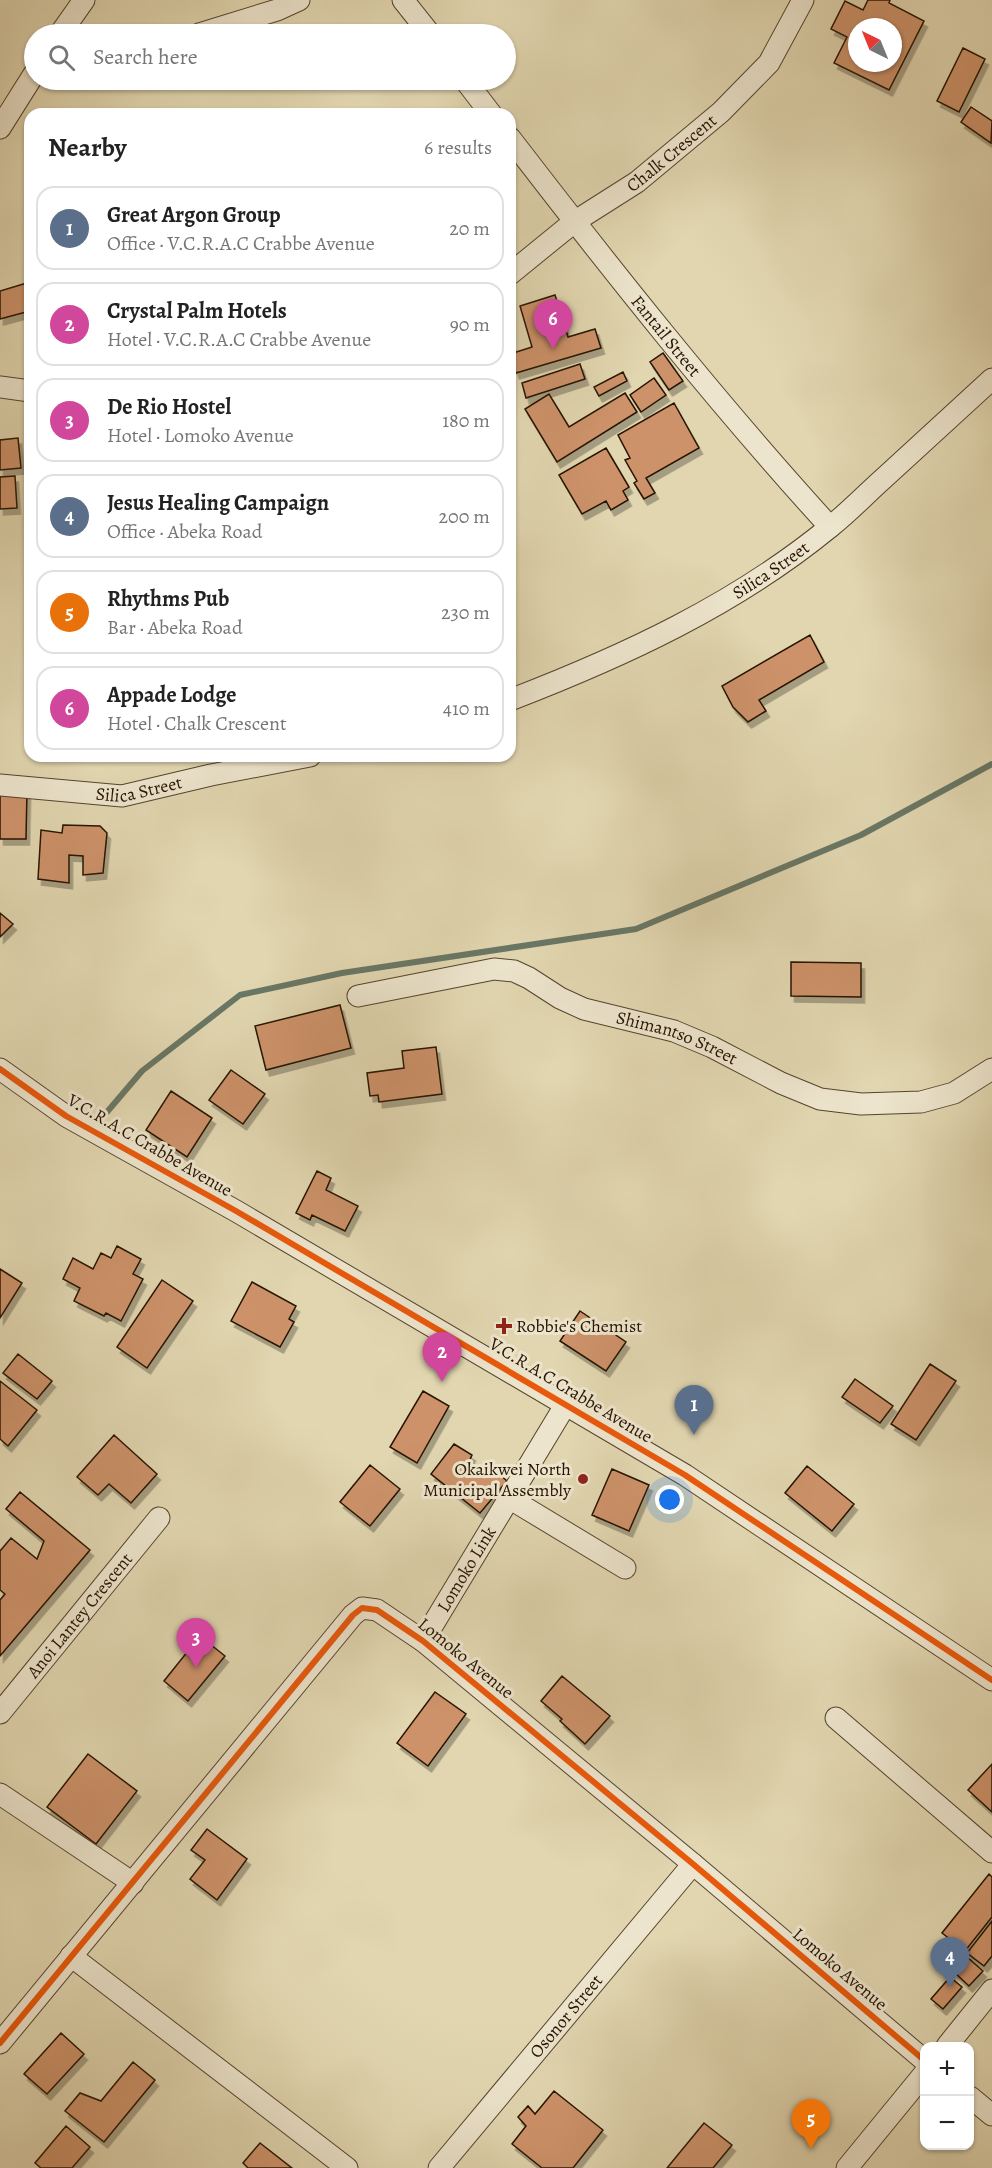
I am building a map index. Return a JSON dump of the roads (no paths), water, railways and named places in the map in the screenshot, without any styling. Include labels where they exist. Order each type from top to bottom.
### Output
[{"type":"street","points":[[67,24],[84,0]]},
{"type":"street","points":[[232,24],[277,10],[298,0]]},
{"type":"street","points":[[403,0],[422,24]]},
{"type":"street","name":"Chalk Crescent","points":[[516,269],[574,222],[637,182],[721,112],[769,63],[802,0]]},
{"type":"street","points":[[0,128],[24,90]]},
{"type":"street","points":[[473,90],[486,108]]},
{"type":"street","name":"Fantail Street","points":[[516,146],[683,358],[757,447],[830,527]]},
{"type":"street","name":"Silica Street","points":[[516,698],[635,648],[703,614],[769,573],[830,527],[992,379]]},
{"type":"street","points":[[0,387],[24,390]]},
{"type":"street","name":"Silica Street","points":[[0,785],[122,796],[279,762]]},
{"type":"street","name":"Shimantso Street","points":[[358,996],[494,969],[514,971],[584,1009],[674,1031],[712,1047],[781,1083],[820,1099],[861,1104],[921,1102],[954,1093],[992,1069]]},
{"type":"street","name":"V.C.R.A.C Crabbe Avenue","points":[[0,1069],[66,1116],[685,1475],[992,1680]]},
{"type":"street","name":"Lomoko Link","points":[[423,1641],[566,1404]]},
{"type":"street","points":[[509,1498],[625,1568]]},
{"type":"street","name":"Anoi Lantey Crescent","points":[[0,1713],[159,1518]]},
{"type":"street","name":"Lomoko Avenue","points":[[0,2043],[353,1615],[362,1608],[377,1610],[423,1641],[693,1864],[920,2057]]},
{"type":"street","points":[[836,1718],[992,1852]]},
{"type":"street","points":[[0,1794],[133,1883]]},
{"type":"street","name":"Osonor Street","points":[[439,2168],[693,1864]]},
{"type":"street","points":[[71,1956],[347,2168]]},
{"type":"street","points":[[950,2042],[992,1990]]},
{"type":"street","points":[[847,2168],[920,2079]]},
{"type":"street","points":[[974,2101],[992,2115]]},
{"type":"waterway","points":[[107,1112],[142,1071],[240,995],[342,973],[636,929],[861,835],[992,764]]},
{"type":"place","name":"Appade Lodge","points":[[553,349]]},
{"type":"place","name":"Robbie's Chemist","points":[[504,1326]]},
{"type":"place","name":"Crystal Palm Hotels","points":[[442,1382]]},
{"type":"place","name":"Great Argon Group","points":[[694,1435]]},
{"type":"place","name":"Okaikwei North Municipal Assembly","points":[[583,1479]]},
{"type":"place","name":"De Rio Hostel","points":[[196,1668]]},
{"type":"place","name":"Jesus Healing Campaign","points":[[950,1987]]},
{"type":"place","name":"Rhythms Pub","points":[[811,2149]]}]
